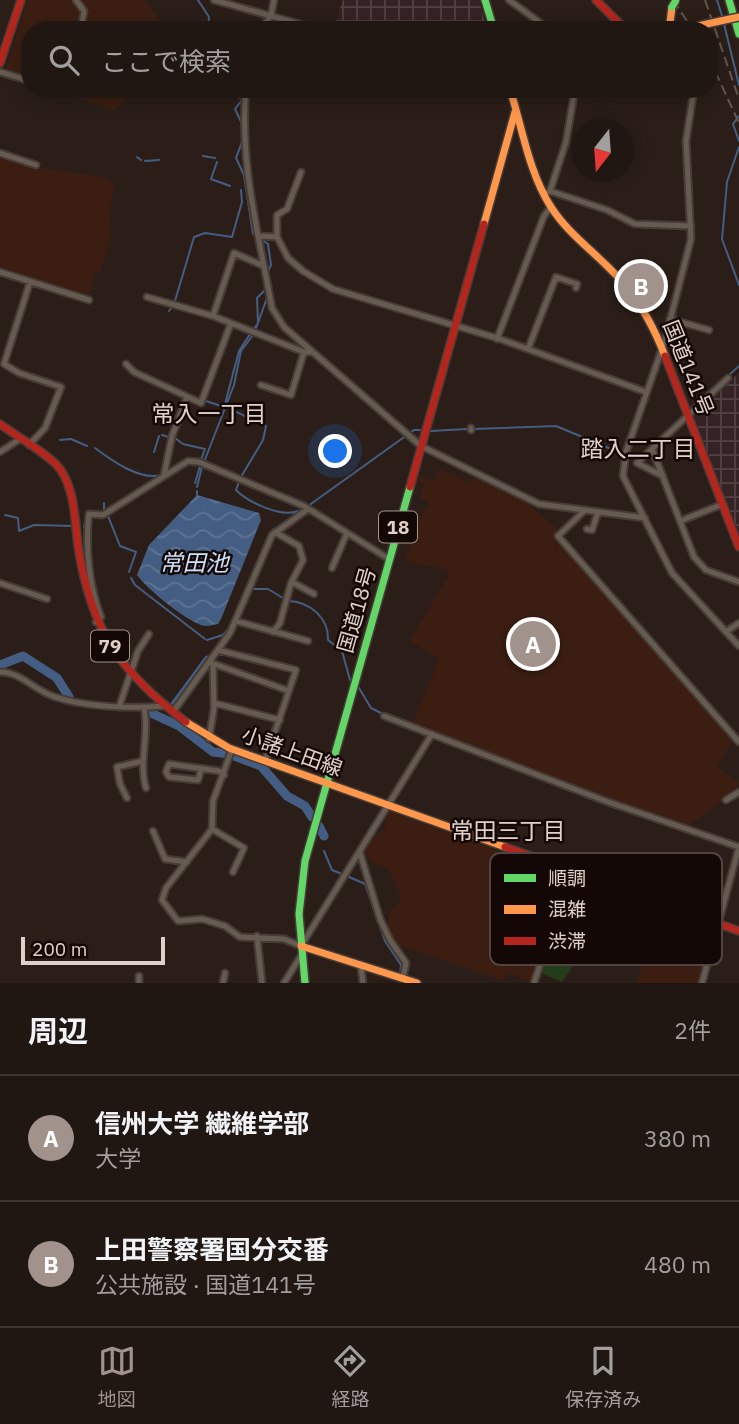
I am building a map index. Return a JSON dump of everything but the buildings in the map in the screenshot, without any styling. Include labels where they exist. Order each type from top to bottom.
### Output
[{"type":"main road","points":[[0,63],[21,0]]},
{"type":"main road","points":[[485,0],[491,21]]},
{"type":"main road","points":[[596,0],[617,21]]},
{"type":"main road","points":[[729,0],[739,34]]},
{"type":"main road","points":[[718,22],[739,17]]},
{"type":"main road","name":"国道18号","points":[[304,983],[299,914],[305,861],[515,112],[512,98]]},
{"type":"main road","name":"国道141号","points":[[515,112],[551,207],[570,231],[633,294],[648,316],[663,346],[739,547]]},
{"type":"main road","name":"小諸上田線","points":[[0,424],[59,467],[67,479],[89,600],[96,622],[103,636],[132,671],[172,713],[209,739],[232,749],[521,853]]},
{"type":"main road","name":"小諸上田線","points":[[722,925],[739,931]]},
{"type":"main road","points":[[301,950],[418,983]]},
{"type":"street","points":[[76,0],[84,11],[82,21]]},
{"type":"street","points":[[214,0],[289,21]]},
{"type":"street","points":[[267,21],[271,16],[274,0]]},
{"type":"street","points":[[509,0],[538,21]]},
{"type":"street","points":[[0,72],[21,78]]},
{"type":"street","points":[[246,98],[244,140],[274,315],[308,352],[421,446],[536,503],[645,518]]},
{"type":"street","points":[[573,98],[566,142],[547,192],[607,210],[635,224],[691,226]]},
{"type":"street","points":[[693,98],[687,141],[690,245],[663,346],[625,455],[624,482],[672,573],[739,646]]},
{"type":"street","points":[[0,153],[36,165]]},
{"type":"street","points":[[301,172],[287,209],[277,215],[276,237],[288,258],[323,284],[528,349],[646,392]]},
{"type":"street","points":[[497,339],[544,216],[551,207]]},
{"type":"street","points":[[259,236],[276,237]]},
{"type":"street","points":[[213,316],[234,253],[264,266]]},
{"type":"street","points":[[0,272],[89,300]]},
{"type":"street","points":[[528,349],[556,277],[577,284],[576,288]]},
{"type":"street","points":[[29,445],[45,428],[61,387],[19,373],[4,364],[30,282]]},
{"type":"street","points":[[147,297],[213,316],[308,352]]},
{"type":"street","points":[[670,319],[709,330]]},
{"type":"street","points":[[126,364],[134,372],[201,402],[231,323]]},
{"type":"street","points":[[261,384],[291,394],[308,352]]},
{"type":"street","points":[[663,476],[637,463],[728,378]]},
{"type":"street","points":[[164,475],[172,436],[187,397]]},
{"type":"street","points":[[0,452],[20,439]]},
{"type":"street","points":[[652,449],[692,553],[702,567],[739,582]]},
{"type":"street","points":[[96,622],[101,617],[95,602],[89,556],[89,514],[103,515],[188,461],[199,462],[306,508],[389,559]]},
{"type":"street","points":[[680,521],[723,504]]},
{"type":"street","points":[[172,713],[211,663],[236,621],[275,532],[306,508]]},
{"type":"street","points":[[585,510],[558,536],[739,742]]},
{"type":"street","points":[[587,529],[592,530],[598,512]]},
{"type":"street","points":[[273,632],[280,623],[292,582],[303,563],[299,546],[275,532]]},
{"type":"street","points":[[332,568],[347,533]]},
{"type":"street","points":[[292,582],[314,594]]},
{"type":"street","points":[[0,583],[47,599]]},
{"type":"street","points":[[236,621],[308,641]]},
{"type":"street","points":[[727,631],[739,622]]},
{"type":"street","points":[[119,707],[138,650],[149,634]]},
{"type":"street","points":[[218,650],[295,670],[265,761]]},
{"type":"street","points":[[211,663],[289,691]]},
{"type":"street","points":[[209,739],[214,703],[211,663]]},
{"type":"street","points":[[0,672],[17,676],[52,696],[119,707],[164,706]]},
{"type":"street","points":[[214,703],[280,720]]},
{"type":"street","points":[[144,708],[147,725],[142,774],[146,788]]},
{"type":"street","points":[[384,716],[608,802],[739,848],[722,910]]},
{"type":"street","points":[[284,983],[301,950],[432,734]]},
{"type":"street","points":[[232,749],[213,801],[212,829],[162,897],[166,908],[178,921],[202,919],[225,926],[240,937],[284,939],[301,950]]},
{"type":"street","points":[[127,798],[120,784],[117,767],[143,761]]},
{"type":"street","points":[[201,770],[198,780],[169,777],[166,772],[169,764],[219,771],[224,775]]},
{"type":"street","points":[[726,800],[739,792]]},
{"type":"street","points":[[212,829],[244,848],[233,873]]},
{"type":"street","points":[[153,831],[165,859],[187,862]]},
{"type":"street","points":[[360,853],[380,919],[406,963],[401,977]]},
{"type":"street","points":[[257,936],[262,983]]},
{"type":"street","points":[[534,983],[540,965]]},
{"type":"street","points":[[702,983],[707,965]]},
{"type":"street","points":[[361,967],[363,983]]},
{"type":"street","points":[[223,983],[225,973]]},
{"type":"shaded area","points":[[28,0],[145,0],[160,21],[21,21]]},
{"type":"shaded area","points":[[343,0],[479,0],[485,21],[336,21]]},
{"type":"shaded area","points":[[21,22],[21,79],[4,74]]},
{"type":"shaded area","points":[[78,98],[126,98],[114,110]]},
{"type":"shaded area","points":[[0,156],[35,167],[101,177],[114,184],[109,221],[111,237],[100,272],[95,273],[89,295],[0,268]]},
{"type":"shaded area","points":[[739,373],[739,535],[693,414]]},
{"type":"shaded area","points":[[439,468],[470,483],[475,476],[523,500],[559,530],[553,536],[735,738],[717,768],[739,782],[737,791],[687,826],[412,724],[436,668],[438,657],[409,641],[450,573],[435,566],[419,565],[405,560],[413,540],[409,538],[429,503],[419,498],[424,484],[416,480],[417,474],[434,480]]},
{"type":"shaded area","points":[[386,810],[504,853],[490,853],[490,965],[538,965],[532,982],[507,973],[504,981],[396,944],[387,931],[390,912],[400,901],[400,895],[389,869],[371,862],[365,850],[374,837],[386,828]]},
{"type":"shaded area","points":[[643,965],[702,965],[698,983],[636,983]]},
{"type":"green space","points":[[541,965],[574,965],[562,982],[539,972]]},
{"type":"water","name":"常田池","points":[[197,495],[259,513],[261,520],[221,619],[218,624],[207,626],[194,622],[176,610],[137,575],[149,545]]},
{"type":"waterway","points":[[198,0],[209,21]]},
{"type":"waterway","points":[[717,0],[723,19]]},
{"type":"waterway","points":[[724,24],[739,85]]},
{"type":"waterway","points":[[242,100],[235,109],[243,126]]},
{"type":"waterway","points":[[739,116],[733,124],[739,141]]},
{"type":"waterway","points":[[242,142],[236,158],[244,175],[253,234]]},
{"type":"waterway","points":[[739,147],[727,182],[722,239],[739,285]]},
{"type":"waterway","points":[[203,156],[215,158]]},
{"type":"waterway","points":[[137,157],[141,160]]},
{"type":"waterway","points":[[145,161],[159,160]]},
{"type":"waterway","points":[[217,162],[211,179],[230,186]]},
{"type":"waterway","points":[[175,301],[194,237],[205,233],[232,237],[242,202],[241,190]]},
{"type":"waterway","points":[[262,240],[268,244],[271,265],[268,271]]},
{"type":"waterway","points":[[254,329],[258,323],[257,298],[266,289],[264,278]]},
{"type":"waterway","points":[[255,331],[267,298]]},
{"type":"waterway","points":[[169,311],[173,306]]},
{"type":"waterway","points":[[225,404],[239,351],[250,334]]},
{"type":"waterway","points":[[204,462],[234,385],[241,351],[253,335]]},
{"type":"waterway","points":[[727,377],[739,366]]},
{"type":"waterway","points":[[206,401],[221,406]]},
{"type":"waterway","points":[[228,408],[266,426],[263,440],[241,477]]},
{"type":"waterway","points":[[473,429],[556,426],[623,454]]},
{"type":"waterway","points":[[431,431],[467,429]]},
{"type":"waterway","points":[[308,506],[414,430],[420,430]]},
{"type":"waterway","points":[[162,435],[169,437]]},
{"type":"waterway","points":[[154,452],[159,436]]},
{"type":"waterway","points":[[175,438],[183,444],[205,449],[201,460]]},
{"type":"waterway","points":[[60,440],[71,439],[87,446]]},
{"type":"waterway","points":[[95,448],[135,472],[161,475]]},
{"type":"waterway","points":[[628,456],[639,457]]},
{"type":"waterway","points":[[195,483],[200,466]]},
{"type":"waterway","points":[[197,487],[202,467]]},
{"type":"waterway","points":[[239,482],[236,490],[256,504],[274,511],[298,511]]},
{"type":"waterway","points":[[104,503],[104,512]]},
{"type":"waterway","points":[[267,541],[272,531],[304,508]]},
{"type":"waterway","points":[[5,515],[18,518],[19,531],[34,525],[73,526]]},
{"type":"waterway","points":[[92,517],[108,516],[120,546],[136,552],[129,572]]},
{"type":"waterway","points":[[131,578],[135,585],[205,639]]},
{"type":"waterway","points":[[253,589],[268,589],[283,598]]},
{"type":"waterway","points":[[289,601],[304,604],[322,618],[328,640],[342,651],[350,680]]},
{"type":"waterway","points":[[207,640],[223,635],[231,626]]},
{"type":"waterway","points":[[0,665],[23,656],[57,678],[69,697]]},
{"type":"waterway","points":[[172,709],[208,660]]},
{"type":"waterway","points":[[359,688],[371,708],[385,715]]},
{"type":"waterway","points":[[151,713],[179,726],[213,752],[229,754],[261,766],[287,796],[305,806],[312,817]]},
{"type":"waterway","points":[[547,776],[604,798]]},
{"type":"waterway","points":[[319,826],[324,836]]},
{"type":"waterway","points":[[324,851],[332,870],[342,874]]},
{"type":"waterway","points":[[347,876],[365,884],[385,941],[401,965],[400,975]]},
{"type":"railway","points":[[673,0],[687,21]]},
{"type":"railway","points":[[705,0],[712,21]]},
{"type":"railway","points":[[718,38],[739,99]]},
{"type":"railway","points":[[718,78],[739,123]]},
{"type":"traffic: fast","points":[[485,0],[491,21]]},
{"type":"traffic: fast","points":[[672,7],[676,0]]},
{"type":"traffic: fast","points":[[729,0],[739,34]]},
{"type":"traffic: fast","points":[[305,983],[299,914],[305,861],[410,487]]},
{"type":"traffic: slow","points":[[670,21],[672,7]]},
{"type":"traffic: slow","points":[[718,22],[739,17]]},
{"type":"traffic: slow","points":[[513,98],[543,194],[567,228],[631,293],[648,319],[665,356]]},
{"type":"traffic: slow","points":[[484,224],[515,112]]},
{"type":"traffic: slow","points":[[186,722],[229,748],[505,847]]},
{"type":"traffic: slow","points":[[301,946],[417,983]]},
{"type":"traffic: jam","points":[[0,63],[21,0]]},
{"type":"traffic: jam","points":[[596,0],[617,21]]},
{"type":"traffic: jam","points":[[410,487],[484,224]]},
{"type":"traffic: jam","points":[[665,356],[739,547]]},
{"type":"traffic: jam","points":[[0,424],[55,463],[65,477],[75,516],[84,576],[100,625],[126,666],[143,685],[186,722]]},
{"type":"traffic: jam","points":[[505,847],[522,853]]},
{"type":"traffic: jam","points":[[722,925],[739,931]]},
{"type":"place","name":"上田警察署国分交番","points":[[641,286]]},
{"type":"place","name":"信州大学 繊維学部","points":[[533,644]]},
{"type":"district","name":"常入一丁目","points":[[209,414]]},
{"type":"district","name":"踏入二丁目","points":[[638,449]]},
{"type":"district","name":"常田三丁目","points":[[508,831]]}]
